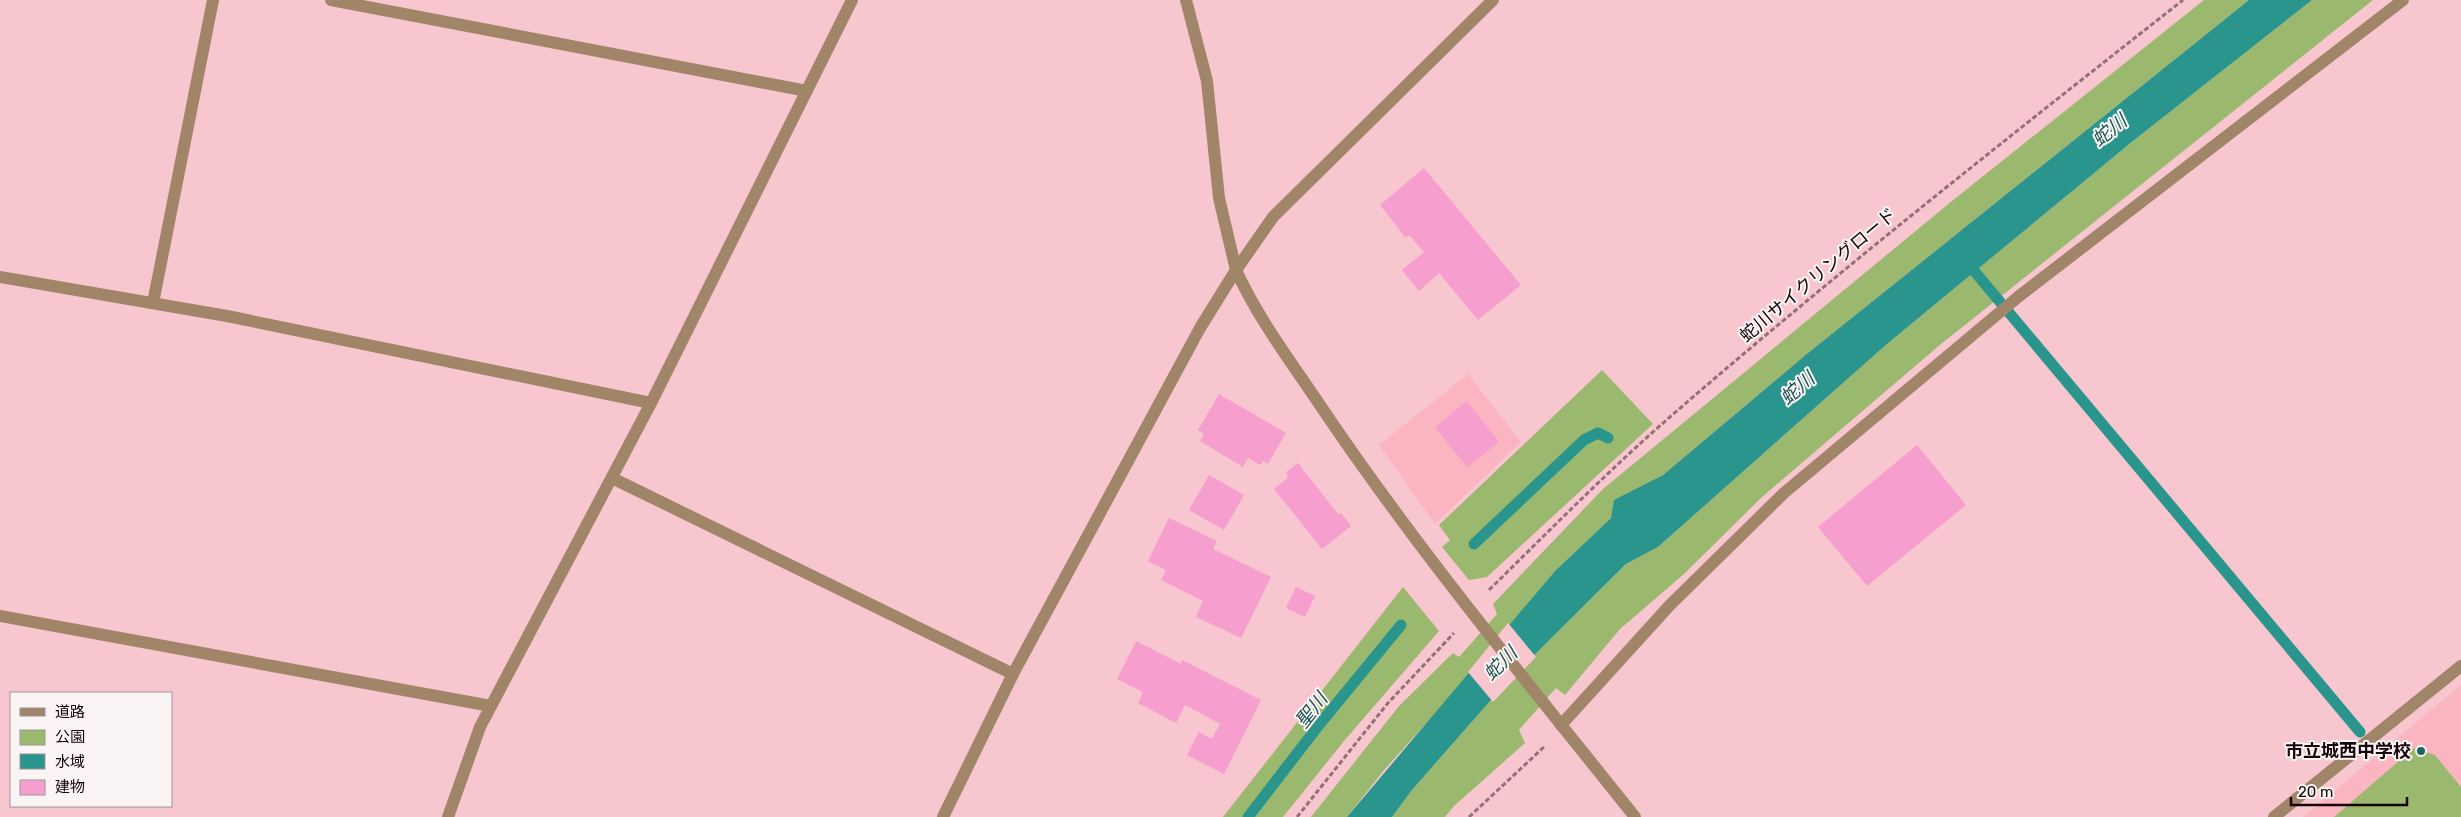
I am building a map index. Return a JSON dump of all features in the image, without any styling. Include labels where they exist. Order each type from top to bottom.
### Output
[{"type":"street","points":[[153,304],[214,0]]},
{"type":"street","points":[[331,0],[807,90]]},
{"type":"street","points":[[448,817],[480,727],[651,403],[852,0]]},
{"type":"street","points":[[1186,0],[1207,81],[1219,198],[1236,270],[1253,305],[1363,468],[1478,622],[1634,817]]},
{"type":"street","points":[[943,817],[1013,674],[1195,337],[1236,270],[1273,217],[1493,0]]},
{"type":"street","points":[[1561,725],[1670,605],[1784,493],[2018,297],[2403,0]]},
{"type":"street","points":[[0,277],[227,316],[651,403]]},
{"type":"street","points":[[612,478],[1013,674]]},
{"type":"street","points":[[0,616],[491,706]]},
{"type":"street","points":[[2274,817],[2461,666]]},
{"type":"path","name":"蛇川サイクリングロード","points":[[1487,592],[1588,493],[1670,417],[1942,189],[2183,0]]},
{"type":"path","points":[[1297,817],[1388,703],[1453,635]]},
{"type":"path","points":[[1469,817],[1526,761],[1544,748],[1561,725]]},
{"type":"shaded area","points":[[1468,374],[1521,442],[1435,524],[1379,445]]},
{"type":"shaded area","name":"市立城西中学校","points":[[2461,685],[2461,817],[2303,817]]},
{"type":"green space","points":[[2204,0],[2249,0],[1808,353],[1663,475],[1615,500],[1611,518],[1555,571],[1466,679],[1384,770],[1347,817],[1311,817],[1399,706],[1453,653],[1459,657],[1497,614],[1493,604],[1603,489],[1952,201]]},
{"type":"green space","points":[[2312,0],[2373,0],[1941,344],[1762,497],[1684,574],[1620,629],[1565,695],[1556,688],[1519,730],[1525,743],[1454,806],[1445,817],[1392,817],[1412,790],[1505,684],[1626,564],[1658,547],[1887,344],[2133,141]]},
{"type":"green space","points":[[1602,370],[1653,424],[1487,577],[1469,580],[1442,547],[1450,540],[1439,525]]},
{"type":"green space","points":[[1403,587],[1439,631],[1344,741],[1283,817],[1223,817]]},
{"type":"green space","points":[[2414,748],[2435,755],[2461,787],[2461,817],[2334,817]]},
{"type":"water","name":"蛇川","points":[[2249,0],[2312,0],[2133,141],[1887,344],[1658,547],[1626,564],[1505,684],[1412,790],[1392,817],[1347,817],[1555,571],[1611,518],[1614,500],[1663,475],[1808,353]]},
{"type":"pier","points":[[1508,623],[1536,657],[1493,702],[1468,672]]},
{"type":"building","points":[[1424,168],[1521,285],[1478,320],[1439,273],[1419,291],[1402,270],[1424,252],[1410,236],[1405,237],[1380,205]]},
{"type":"building","points":[[1219,394],[1286,433],[1268,464],[1263,461],[1260,465],[1248,458],[1243,467],[1200,441],[1204,434],[1198,430]]},
{"type":"building","points":[[1467,401],[1499,442],[1467,467],[1435,427]]},
{"type":"building","points":[[1917,445],[1966,505],[1867,586],[1818,527]]},
{"type":"building","points":[[1298,463],[1338,514],[1341,513],[1351,526],[1322,549],[1274,489],[1288,478],[1286,472]]},
{"type":"building","points":[[1209,475],[1244,495],[1224,530],[1189,510]]},
{"type":"building","points":[[1169,518],[1217,541],[1213,549],[1271,577],[1241,638],[1196,617],[1203,601],[1161,580],[1166,570],[1148,561]]},
{"type":"building","points":[[1296,587],[1315,596],[1305,617],[1286,608]]},
{"type":"building","points":[[1136,641],[1181,664],[1182,660],[1261,700],[1224,774],[1187,755],[1199,732],[1212,739],[1220,724],[1185,705],[1176,723],[1138,703],[1143,692],[1117,679]]},
{"type":"waterway","points":[[1965,260],[2360,732]]},
{"type":"waterway","name":"聖川","points":[[1474,544],[1584,440],[1598,433],[1608,438]]},
{"type":"waterway","name":"聖川","points":[[1248,817],[1319,725],[1401,625]]},
{"type":"place","name":"市立城西中学校","points":[[2421,751]]}]
